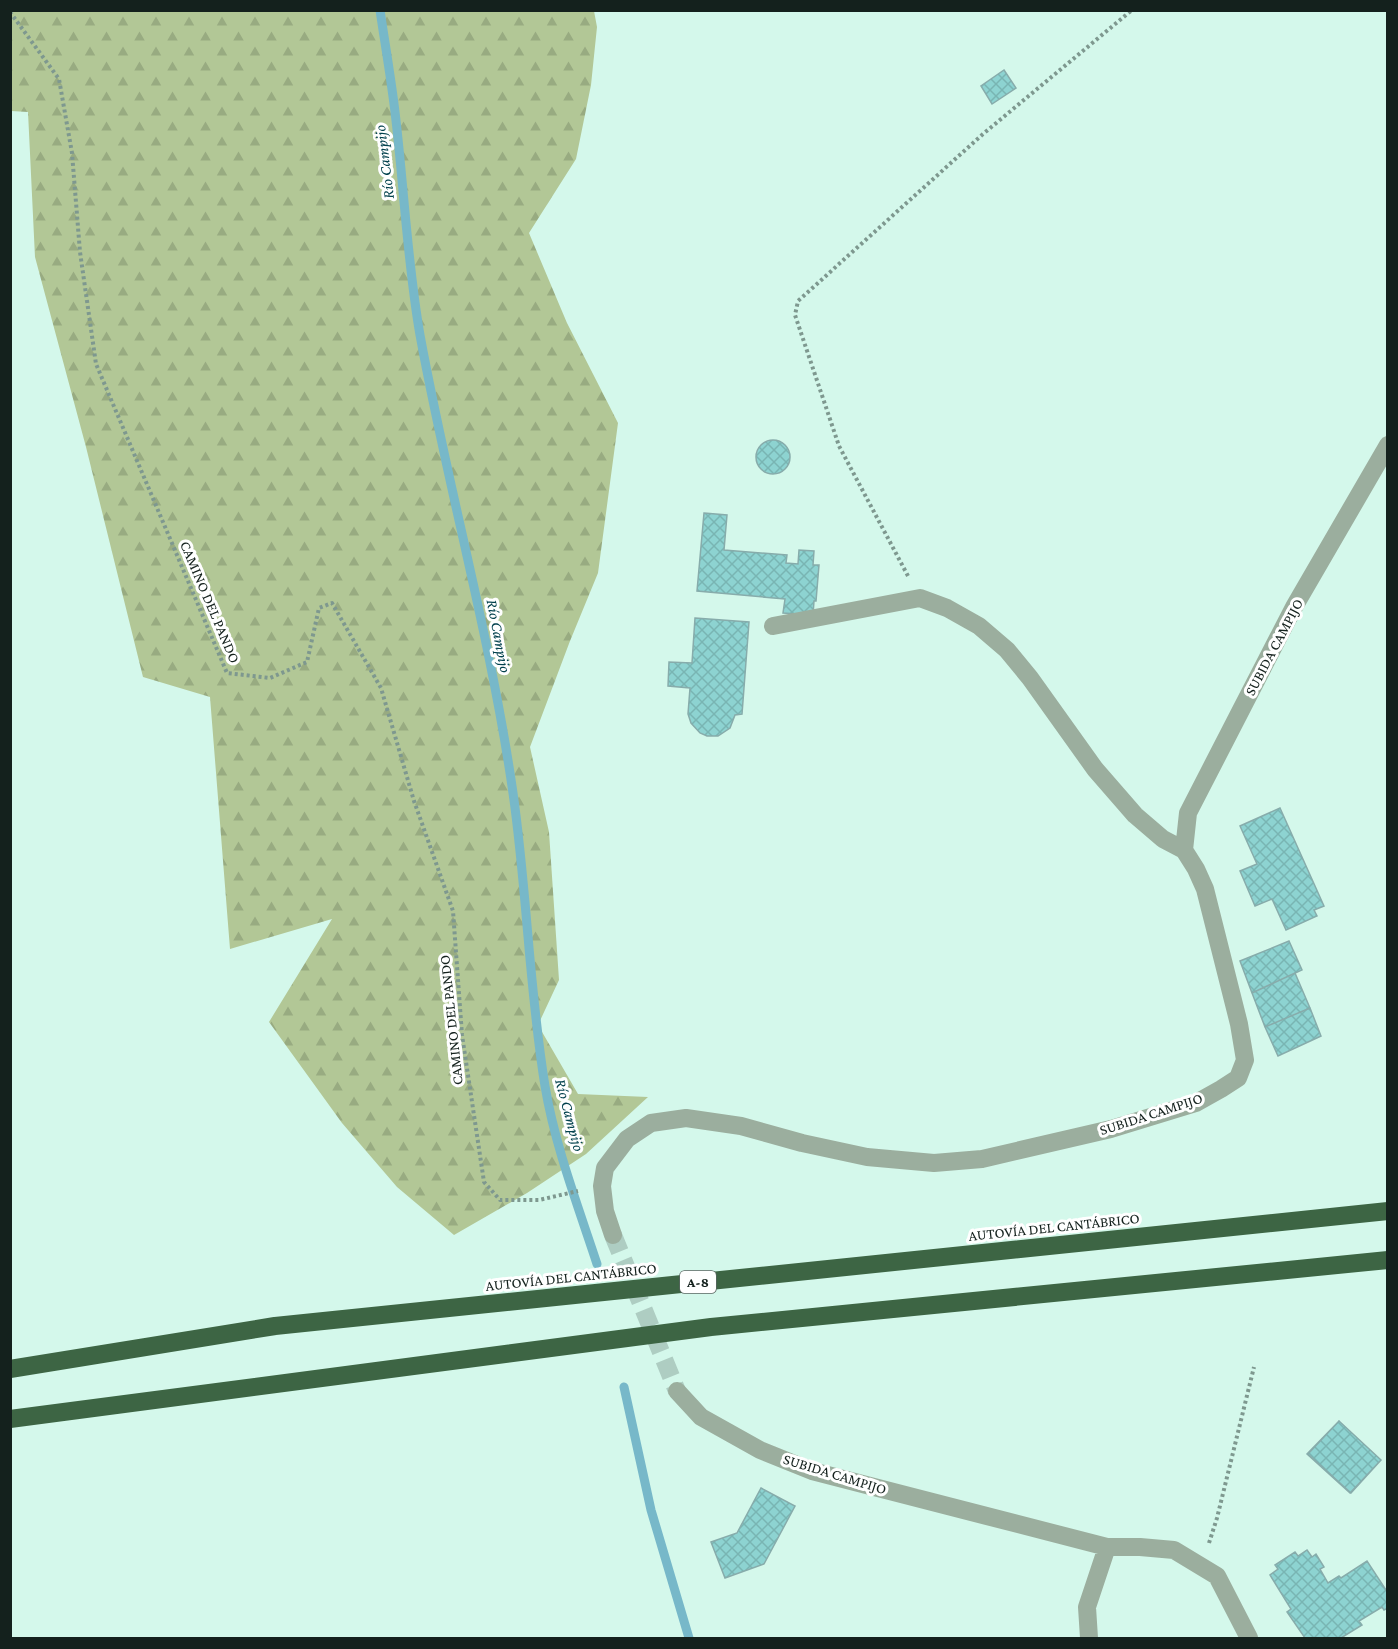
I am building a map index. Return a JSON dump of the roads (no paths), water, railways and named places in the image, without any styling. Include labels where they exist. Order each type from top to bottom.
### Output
[{"type":"highway","name":"AUTOVÍA DEL CANTÁBRICO","points":[[10,1369],[275,1326],[1388,1211]]},
{"type":"highway","points":[[10,1419],[711,1327],[1388,1260]]},
{"type":"street","name":"SUBIDA CAMPIJO","points":[[613,1235],[605,1210],[602,1186],[605,1168],[627,1139],[651,1123],[686,1118],[741,1126],[802,1143],[867,1157],[934,1163],[982,1159],[1111,1129],[1196,1103],[1238,1078],[1245,1060],[1239,1024],[1205,889],[1184,850],[1188,813],[1294,607],[1388,445]]},
{"type":"street","points":[[773,626],[920,598],[947,608],[979,626],[1007,650],[1030,678],[1095,769],[1135,815],[1163,839],[1184,850]]},
{"type":"street","name":"SUBIDA CAMPIJO","points":[[678,1391],[701,1417],[760,1450],[812,1471],[1107,1547],[1174,1550],[1217,1576],[1249,1638]]},
{"type":"street","points":[[1089,1638],[1087,1607],[1107,1547]]},
{"type":"waterway","name":"Río Campijo","points":[[380,10],[395,112],[420,335],[493,678],[513,793],[535,1013],[545,1086],[561,1153],[597,1264]]},
{"type":"waterway","name":"Río Campijo","points":[[624,1387],[651,1510],[689,1638]]},
{"type":"tunnel","points":[[613,1235],[677,1391]]}]
